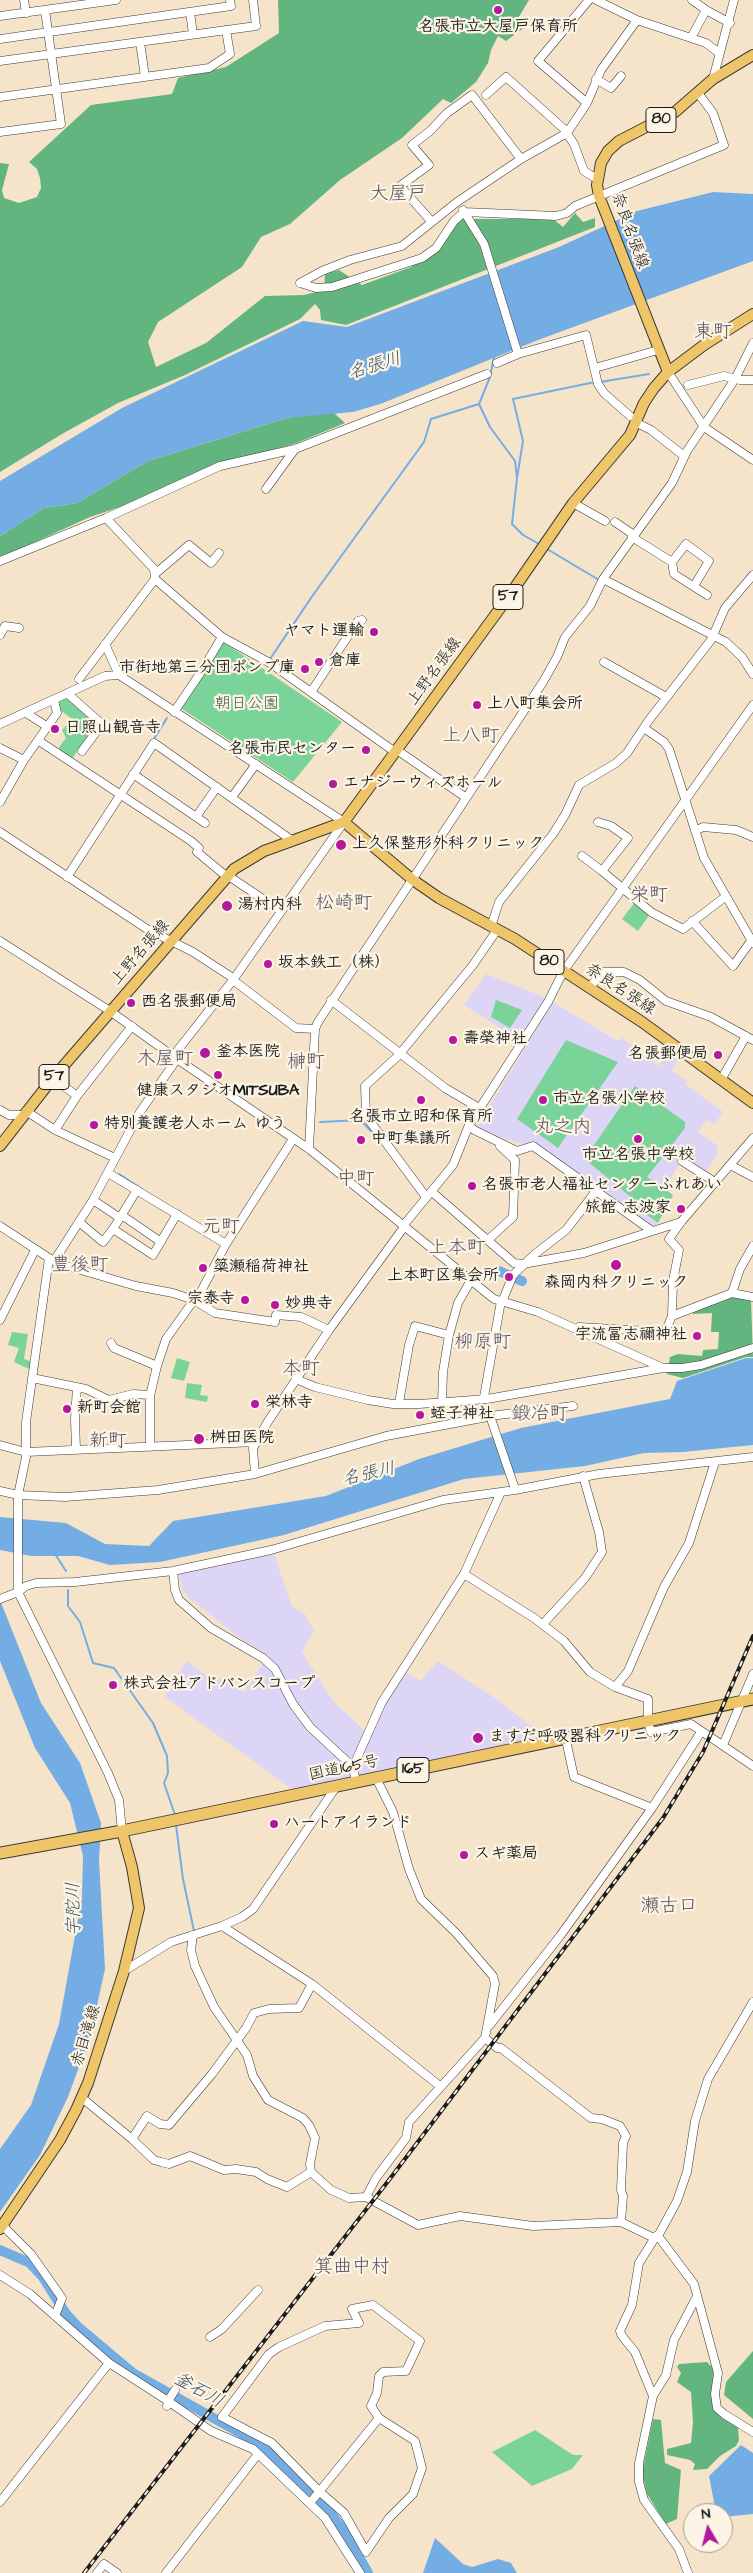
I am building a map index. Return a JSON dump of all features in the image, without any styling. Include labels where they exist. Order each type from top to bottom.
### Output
[{"type":"highway","name":"国道165号","points":[[0,1853],[118,1832],[566,1740],[748,1700]]},
{"type":"main road","name":"奈良名張線","points":[[668,372],[646,320],[600,197],[597,179],[600,163],[613,146],[667,117],[713,79],[753,55]]},
{"type":"main road","name":"上野名張線","points":[[110,1011],[226,876],[250,858],[290,839],[344,822],[573,503],[630,435],[632,419],[649,395],[668,372],[704,345],[753,314]]},
{"type":"main road","name":"奈良名張線","points":[[344,822],[413,880],[439,898],[494,928],[642,1022],[753,1103]]},
{"type":"main road","name":"57","points":[[0,1146],[53,1078],[110,1011]]},
{"type":"main road","name":"赤目滝線","points":[[1,2228],[60,2140],[82,2098],[124,1971],[139,1908],[132,1867],[118,1832]]},
{"type":"street","points":[[24,0],[26,13]]},
{"type":"street","points":[[0,16],[45,10],[64,4],[116,0]]},
{"type":"street","points":[[0,39],[231,6],[230,0]]},
{"type":"street","points":[[0,61],[256,26],[253,0]]},
{"type":"street","points":[[587,103],[538,61],[589,0]]},
{"type":"street","points":[[596,0],[637,20],[706,43],[719,53]]},
{"type":"street","points":[[692,0],[706,10],[730,22]]},
{"type":"street","points":[[713,79],[719,53],[730,22],[734,0]]},
{"type":"street","points":[[0,132],[61,124],[45,10]]},
{"type":"street","points":[[691,38],[706,10]]},
{"type":"street","points":[[190,12],[193,34]]},
{"type":"street","points":[[637,20],[596,79],[587,103],[566,133],[522,159],[457,202],[402,246],[350,260],[322,271],[300,283],[316,288],[332,287],[422,258],[436,248],[454,222],[464,212],[556,216],[570,212],[575,206],[724,145],[713,112],[698,93]]},
{"type":"street","points":[[0,97],[209,68],[230,54],[226,30]]},
{"type":"street","points":[[140,42],[145,77]]},
{"type":"street","points":[[596,79],[612,88],[621,76]]},
{"type":"street","points":[[486,95],[506,77],[566,133],[576,146],[584,171],[597,179]]},
{"type":"street","points":[[431,221],[400,186],[429,165],[412,144],[430,131],[447,113],[472,95],[522,159]]},
{"type":"street","points":[[457,202],[484,244],[518,354]]},
{"type":"street","points":[[497,363],[518,354],[586,334],[598,382],[604,393],[632,419],[651,430],[684,456]]},
{"type":"street","points":[[309,1149],[312,1123],[315,1029],[331,1000],[413,880],[465,797],[543,682],[557,657],[565,637],[590,606],[602,580],[672,483],[684,456],[737,376],[753,343]]},
{"type":"street","points":[[595,368],[658,350]]},
{"type":"street","points":[[668,372],[704,427],[753,460]]},
{"type":"street","points":[[0,562],[106,518],[220,466],[295,449],[487,374]]},
{"type":"street","points":[[688,385],[720,377],[753,375]]},
{"type":"street","points":[[737,376],[753,380]]},
{"type":"street","points":[[266,489],[295,449]]},
{"type":"street","points":[[573,503],[605,521]]},
{"type":"street","points":[[106,518],[149,563],[155,576],[220,639],[267,662],[465,797]]},
{"type":"street","points":[[615,522],[672,562],[674,574],[707,595]]},
{"type":"street","points":[[80,679],[155,576],[186,542],[211,563],[219,553]]},
{"type":"street","points":[[672,562],[686,544],[709,561],[694,586]]},
{"type":"street","points":[[681,1222],[578,1255],[523,1264],[514,1263],[490,1244],[489,1239],[426,1198],[415,1185],[392,1153],[369,1126],[366,1116],[365,1086],[401,1052],[483,952],[494,928],[499,902],[553,834],[565,815],[579,785],[621,760],[666,697],[714,638],[725,608],[753,575]]},
{"type":"street","points":[[602,580],[734,649],[753,674]]},
{"type":"street","points":[[311,692],[358,622],[362,620]]},
{"type":"street","points":[[0,635],[5,626],[19,628]]},
{"type":"street","points":[[174,712],[220,639]]},
{"type":"street","points":[[105,644],[119,675],[344,822],[175,1058],[140,1112],[80,1222],[51,1260],[26,1422],[26,1452],[18,1498],[17,1579],[15,1593],[108,1773],[119,1800],[118,1832]]},
{"type":"street","points":[[604,662],[666,697]]},
{"type":"street","points":[[0,724],[105,676],[119,675]]},
{"type":"street","points":[[68,694],[102,724],[82,750]]},
{"type":"street","points":[[0,802],[24,760],[57,713],[54,700]]},
{"type":"street","points":[[255,1474],[253,1448],[296,1379],[404,1226],[453,1165],[469,1125],[548,1002],[563,972],[753,705]]},
{"type":"street","points":[[26,713],[48,726]]},
{"type":"street","points":[[644,728],[667,745],[704,858],[752,942],[733,966],[692,922]]},
{"type":"street","points":[[39,741],[191,841],[199,848],[197,852],[226,876],[281,911]]},
{"type":"street","points":[[67,877],[154,743],[290,839]]},
{"type":"street","points":[[0,748],[24,760]]},
{"type":"street","points":[[232,797],[256,764]]},
{"type":"street","points":[[133,774],[205,823]]},
{"type":"street","points":[[0,782],[8,787]]},
{"type":"street","points":[[196,817],[217,787]]},
{"type":"street","points":[[598,822],[611,826],[630,836],[602,871]]},
{"type":"street","points":[[695,831],[703,827],[736,830],[753,837]]},
{"type":"street","points":[[0,832],[170,942],[200,956],[296,1028],[315,1029]]},
{"type":"street","points":[[582,856],[651,912],[682,929],[725,896]]},
{"type":"street","points":[[0,941],[110,1011],[175,1058],[309,1149],[494,1299],[534,1310],[663,1368]]},
{"type":"street","points":[[589,988],[603,972],[624,972],[640,980],[666,1001],[711,1016],[749,1038],[721,1080]]},
{"type":"street","points":[[331,1000],[401,1052],[445,1088],[480,1108]]},
{"type":"street","points":[[55,1130],[77,1096],[132,1026]]},
{"type":"street","points":[[53,1078],[77,1096]]},
{"type":"street","points":[[0,1110],[9,1115],[25,1113],[55,1130],[115,1158]]},
{"type":"street","points":[[469,1125],[517,1151],[533,1146],[652,1232]]},
{"type":"street","points":[[575,1327],[665,1332],[672,1316],[673,1281],[679,1250],[668,1241],[681,1222],[753,1138]]},
{"type":"street","points":[[150,1447],[150,1395],[166,1339],[195,1301],[226,1244],[294,1139]]},
{"type":"street","points":[[489,1239],[513,1217],[515,1197],[515,1160],[492,1139]]},
{"type":"street","points":[[682,1161],[715,1182]]},
{"type":"street","points":[[730,1166],[753,1177]]},
{"type":"street","points":[[108,1173],[226,1244]]},
{"type":"street","points":[[80,1222],[103,1242],[137,1190]]},
{"type":"street","points":[[515,1488],[485,1398],[501,1302],[512,1277],[523,1264],[566,1230],[596,1191]]},
{"type":"street","points":[[93,1200],[160,1242]]},
{"type":"street","points":[[113,1229],[153,1255],[177,1214]]},
{"type":"street","points":[[0,1226],[51,1260],[114,1280],[173,1293],[195,1301],[215,1313],[275,1322],[276,1315],[301,1317],[329,1330]]},
{"type":"street","points":[[732,1293],[740,1269],[753,1246]]},
{"type":"street","points":[[0,1320],[35,1250]]},
{"type":"street","points":[[442,1403],[443,1372],[449,1335],[458,1303],[471,1280]]},
{"type":"street","points":[[672,1316],[732,1293],[753,1297]]},
{"type":"street","points":[[399,1403],[409,1345],[415,1326],[449,1335]]},
{"type":"street","points":[[111,1344],[114,1348],[157,1366]]},
{"type":"street","points":[[296,1379],[315,1387],[386,1404],[442,1403],[485,1398],[663,1368],[701,1365],[753,1348]]},
{"type":"street","points":[[32,1378],[77,1387],[109,1400],[133,1394],[150,1395]]},
{"type":"street","points":[[76,1450],[77,1387]]},
{"type":"street","points":[[0,1491],[18,1498],[65,1497],[158,1490],[255,1474],[386,1436],[498,1415],[574,1406]]},
{"type":"street","points":[[0,1445],[26,1452],[256,1442]]},
{"type":"street","points":[[0,1598],[36,1583],[75,1582],[172,1571],[271,1550],[424,1505],[583,1476],[753,1457]]},
{"type":"street","points":[[615,1687],[628,1671],[664,1587],[689,1543],[714,1462]]},
{"type":"street","points":[[543,1624],[585,1578],[602,1552],[599,1532],[583,1476]]},
{"type":"street","points":[[353,1768],[382,1702],[464,1574],[488,1525],[500,1492]]},
{"type":"street","points":[[172,1571],[174,1590],[179,1600],[211,1628],[263,1658],[275,1669],[302,1718],[353,1768],[356,1782]]},
{"type":"street","points":[[464,1574],[543,1624],[564,1641],[590,1672],[615,1687],[648,1699],[648,1722],[651,1732],[691,1724],[700,1732],[753,1766]]},
{"type":"street","points":[[723,1745],[748,1700],[753,1674]]},
{"type":"street","points":[[488,2028],[560,1936],[652,1808],[700,1732]]},
{"type":"street","points":[[566,1740],[574,1777],[652,1808]]},
{"type":"street","points":[[366,2197],[376,2178],[406,2138],[410,2122],[485,2038],[495,1984],[493,1976],[457,1934],[421,1899],[393,1812],[376,1778]]},
{"type":"street","points":[[124,1971],[171,1942],[222,1926],[242,1917],[253,1909],[336,1787]]},
{"type":"street","points":[[222,1926],[312,1984],[441,2087]]},
{"type":"street","points":[[193,1935],[191,1950],[195,1966],[217,2013],[238,2039],[247,2054],[253,2076],[268,2100],[303,2118],[309,2125],[315,2138],[310,2164],[311,2172],[339,2195],[349,2198],[366,2197],[418,2225],[460,2216],[533,2226],[621,2222],[656,2237],[694,2284],[718,2373],[715,2394],[717,2408],[753,2432]]},
{"type":"street","points":[[132,2139],[147,2116],[160,2124],[169,2124],[238,2039],[254,2013],[269,2009],[299,2008],[312,1984]]},
{"type":"street","points":[[653,2396],[635,2352],[620,2331],[632,2305],[640,2263],[677,2201],[687,2172],[695,2121],[708,2079],[753,2002]]},
{"type":"street","points":[[485,2038],[497,2048],[501,2048],[591,2118],[602,2119],[620,2126],[626,2136],[623,2142],[620,2190],[624,2196],[621,2222]]},
{"type":"street","points":[[82,2098],[132,2139],[154,2160],[168,2164],[190,2156],[224,2170],[236,2169],[256,2172],[282,2186],[295,2183],[311,2172]]},
{"type":"street","points":[[1,2228],[31,2254],[61,2300],[57,2313]]},
{"type":"street","points":[[0,2275],[57,2313],[109,2363],[168,2400],[212,2431],[242,2444],[258,2454],[316,2497],[344,2513],[366,2552],[389,2518],[413,2494],[422,2468],[415,2441],[379,2418],[371,2406],[377,2393],[379,2376],[383,2372],[406,2372],[420,2342],[373,2305],[352,2309],[359,2323],[325,2326],[279,2347],[269,2354],[222,2418],[272,2443],[316,2497],[360,2573]]},
{"type":"street","points":[[210,2338],[222,2329],[258,2290]]},
{"type":"street","points":[[688,2573],[678,2549],[644,2500],[638,2482],[639,2463],[653,2396],[666,2375],[674,2340],[697,2296]]},
{"type":"street","points":[[0,2502],[109,2363]]},
{"type":"street","points":[[175,2391],[166,2405],[189,2421]]},
{"type":"street","points":[[316,2497],[379,2418]]},
{"type":"street","points":[[166,2573],[258,2454]]},
{"type":"street","points":[[97,2573],[104,2564],[117,2573]]},
{"type":"shaded area","points":[[486,974],[544,997],[544,1002],[518,1039],[464,1005]]},
{"type":"shaded area","points":[[553,1002],[618,1041],[622,1038],[659,1066],[670,1050],[680,1057],[671,1070],[687,1081],[685,1084],[723,1112],[715,1124],[706,1120],[698,1132],[718,1146],[716,1150],[718,1153],[706,1171],[683,1157],[665,1189],[673,1195],[655,1227],[651,1228],[555,1160],[534,1141],[524,1144],[494,1136],[476,1128]]},
{"type":"shaded area","points":[[274,1554],[292,1607],[305,1614],[314,1631],[302,1652],[333,1701],[370,1736],[385,1703],[404,1671],[420,1681],[438,1661],[501,1702],[543,1736],[293,1790],[165,1697],[168,1686],[187,1661],[212,1680],[222,1679],[244,1693],[268,1655],[240,1638],[189,1598],[183,1591],[179,1574]]},
{"type":"green space","points":[[278,0],[529,0],[517,20],[525,27],[506,41],[498,36],[491,50],[488,63],[476,82],[451,103],[443,99],[402,138],[340,180],[290,224],[261,237],[242,267],[158,322],[148,342],[156,367],[206,343],[265,296],[304,295],[324,290],[325,274],[339,270],[362,285],[411,267],[461,219],[553,219],[563,227],[575,213],[583,222],[595,218],[595,227],[346,325],[321,320],[320,310],[315,304],[300,319],[185,375],[118,403],[62,434],[0,472],[0,163],[9,164],[2,190],[4,198],[19,203],[37,197],[41,188],[40,178],[37,169],[29,162],[91,105],[172,94],[178,78],[226,67],[279,33]]},
{"type":"green space","points":[[334,413],[345,423],[294,444],[220,464],[135,502],[90,517],[0,558],[0,536],[44,508],[77,503],[148,461],[287,418]]},
{"type":"green space","name":"朝日公園","points":[[222,641],[342,722],[293,782],[179,707],[213,659]]},
{"type":"green space","points":[[67,696],[97,724],[71,760],[60,752],[59,747],[66,738],[62,730],[72,719],[60,710],[57,700]]},
{"type":"green space","points":[[635,902],[650,914],[638,931],[622,919]]},
{"type":"green space","points":[[496,1000],[522,1010],[510,1028],[491,1017]]},
{"type":"green space","points":[[566,1040],[618,1062],[558,1148],[517,1119]]},
{"type":"green space","points":[[635,1086],[685,1122],[685,1128],[647,1177],[673,1195],[658,1223],[630,1202],[632,1198],[587,1161],[587,1155]]},
{"type":"green space","points":[[731,1296],[751,1300],[753,1357],[746,1357],[683,1378],[667,1374],[670,1357],[678,1354],[702,1356],[703,1350],[718,1349],[719,1332],[711,1332],[712,1313],[693,1314],[694,1310]]},
{"type":"green space","points":[[12,1332],[28,1334],[24,1359],[33,1362],[31,1370],[14,1362],[19,1348],[8,1345]]},
{"type":"green space","points":[[177,1358],[190,1362],[184,1381],[171,1378]]},
{"type":"green space","points":[[187,1383],[202,1385],[200,1395],[208,1396],[207,1402],[185,1398]]},
{"type":"green space","points":[[753,2351],[753,2419],[724,2395],[726,2382]]},
{"type":"green space","points":[[707,2362],[713,2368],[713,2401],[738,2427],[739,2440],[736,2446],[720,2456],[707,2469],[693,2470],[695,2464],[690,2460],[667,2455],[667,2449],[691,2443],[693,2422],[691,2392],[677,2382],[681,2373],[677,2367],[679,2364]]},
{"type":"green space","points":[[653,2419],[661,2420],[665,2463],[681,2470],[677,2519],[666,2524],[647,2494],[642,2473]]},
{"type":"green space","points":[[535,2430],[573,2455],[583,2455],[572,2469],[532,2486],[492,2452]]},
{"type":"water","name":"名張川","points":[[713,192],[753,194],[753,261],[538,340],[383,403],[353,412],[287,418],[148,461],[77,503],[44,508],[0,536],[0,481],[122,408],[303,321],[347,327],[559,247],[637,211]]},
{"type":"water","points":[[746,1358],[753,1358],[753,1445],[683,1452],[644,1453],[585,1466],[464,1479],[284,1535],[160,1562],[110,1565],[78,1556],[31,1556],[0,1550],[0,1517],[66,1523],[105,1544],[149,1546],[173,1521],[326,1496],[419,1459],[521,1428],[670,1399],[677,1381]]},
{"type":"water","points":[[0,1600],[41,1703],[80,1763],[101,1823],[99,1860],[105,1969],[90,2037],[68,2097],[40,2155],[0,2212],[0,2149],[31,2105],[59,2024],[82,1897],[83,1856],[70,1803],[35,1748],[0,1661]]},
{"type":"water","points":[[741,2445],[753,2453],[753,2514],[733,2516],[733,2503],[714,2503],[709,2476]]},
{"type":"water","points":[[435,2538],[463,2564],[472,2567],[498,2559],[511,2563],[517,2573],[423,2573]]},
{"type":"waterway","points":[[270,659],[313,595],[424,442],[431,419],[479,404],[490,377],[494,357]]},
{"type":"waterway","points":[[600,382],[649,374]]},
{"type":"waterway","points":[[517,478],[523,441],[513,399],[595,382]]},
{"type":"waterway","points":[[479,404],[490,427],[515,461],[517,478],[512,524],[523,535],[539,544]]},
{"type":"waterway","points":[[547,549],[599,580]]},
{"type":"waterway","points":[[152,742],[167,718]]},
{"type":"waterway","points":[[320,1122],[360,1120],[378,1138]]},
{"type":"waterway","points":[[119,1174],[142,1189]]},
{"type":"waterway","points":[[499,1271],[522,1281]]},
{"type":"waterway","points":[[55,1554],[66,1571]]},
{"type":"waterway","points":[[68,1590],[68,1606],[80,1622],[93,1663],[114,1668],[153,1723],[167,1756],[168,1773],[164,1783],[175,1815]]},
{"type":"waterway","points":[[176,1825],[183,1879],[194,1931]]},
{"type":"waterway","name":"釜石川","points":[[0,2250],[30,2263],[43,2277],[66,2314],[77,2326],[133,2373],[260,2444],[329,2511],[345,2532],[368,2573]]},
{"type":"railway","points":[[84,2573],[389,2180],[663,1818],[703,1752],[753,1636]]},
{"type":"place","name":"名張市立大屋戸保育所","points":[[498,10]]},
{"type":"place","name":"ヤマト運輸","points":[[374,632]]},
{"type":"place","name":"倉庫","points":[[319,662]]},
{"type":"place","name":"市街地第三分団ポンプ庫","points":[[305,669]]},
{"type":"place","name":"上八町集会所","points":[[477,705]]},
{"type":"place","name":"日照山観音寺","points":[[55,729]]},
{"type":"place","name":"名張市民センター","points":[[366,750]]},
{"type":"place","name":"エナジーウィズホール","points":[[333,784]]},
{"type":"place","name":"上久保整形外科クリニック","points":[[341,845]]},
{"type":"place","name":"湯村内科","points":[[227,906]]},
{"type":"place","name":"坂本鉄工（株）","points":[[268,964]]},
{"type":"place","name":"西名張郵便局","points":[[131,1003]]},
{"type":"place","name":"壽榮神社","points":[[453,1040]]},
{"type":"place","name":"釜本医院","points":[[205,1053]]},
{"type":"place","name":"名張郵便局","points":[[718,1055]]},
{"type":"place","name":"健康スタジオMITSUBA","points":[[218,1075]]},
{"type":"place","name":"名張市立昭和保育所","points":[[421,1100]]},
{"type":"place","name":"市立名張小学校","points":[[543,1100]]},
{"type":"place","name":"特別養護老人ホーム ゆう","points":[[94,1125]]},
{"type":"place","name":"市立名張中学校","points":[[638,1139]]},
{"type":"place","name":"中町集議所","points":[[361,1140]]},
{"type":"place","name":"名張市老人福祉センターふれあい","points":[[472,1186]]},
{"type":"place","name":"旅館 志波家","points":[[681,1209]]},
{"type":"place","name":"森岡内科クリニック","points":[[616,1265]]},
{"type":"place","name":"簗瀬稲荷神社","points":[[203,1268]]},
{"type":"place","name":"上本町区集会所","points":[[509,1277]]},
{"type":"place","name":"宗泰寺","points":[[245,1300]]},
{"type":"place","name":"妙典寺","points":[[275,1305]]},
{"type":"place","name":"宇流冨志禰神社","points":[[697,1336]]},
{"type":"place","name":"栄林寺","points":[[255,1404]]},
{"type":"place","name":"新町会館","points":[[67,1409]]},
{"type":"place","name":"蛭子神社","points":[[420,1415]]},
{"type":"place","name":"桝田医院","points":[[199,1439]]},
{"type":"place","name":"株式会社アドバンスコープ","points":[[113,1685]]},
{"type":"place","name":"ますだ呼吸器科クリニック","points":[[478,1738]]},
{"type":"place","name":"ハートアイランド","points":[[274,1824]]},
{"type":"place","name":"スギ薬局","points":[[464,1855]]},
{"type":"district","name":"大屋戸","points":[[398,195]]},
{"type":"district","name":"東町","points":[[713,333]]},
{"type":"district","name":"上八町","points":[[471,737]]},
{"type":"district","name":"栄町","points":[[649,896]]},
{"type":"district","name":"松崎町","points":[[344,904]]},
{"type":"district","name":"木屋町","points":[[165,1060]]},
{"type":"district","name":"榊町","points":[[306,1063]]},
{"type":"district","name":"丸之内","points":[[563,1128]]},
{"type":"district","name":"中町","points":[[356,1180]]},
{"type":"district","name":"元町","points":[[221,1228]]},
{"type":"district","name":"上本町","points":[[457,1249]]},
{"type":"district","name":"豊後町","points":[[80,1266]]},
{"type":"district","name":"柳原町","points":[[483,1343]]},
{"type":"district","name":"本町","points":[[301,1370]]},
{"type":"district","name":"鍛冶町","points":[[540,1415]]},
{"type":"district","name":"新町","points":[[108,1442]]},
{"type":"district","name":"瀬古口","points":[[669,1907]]},
{"type":"district","name":"箕曲中村","points":[[352,2268]]},
{"type":"water label","name":"宇陀川","points":[[75,1909]]}]
